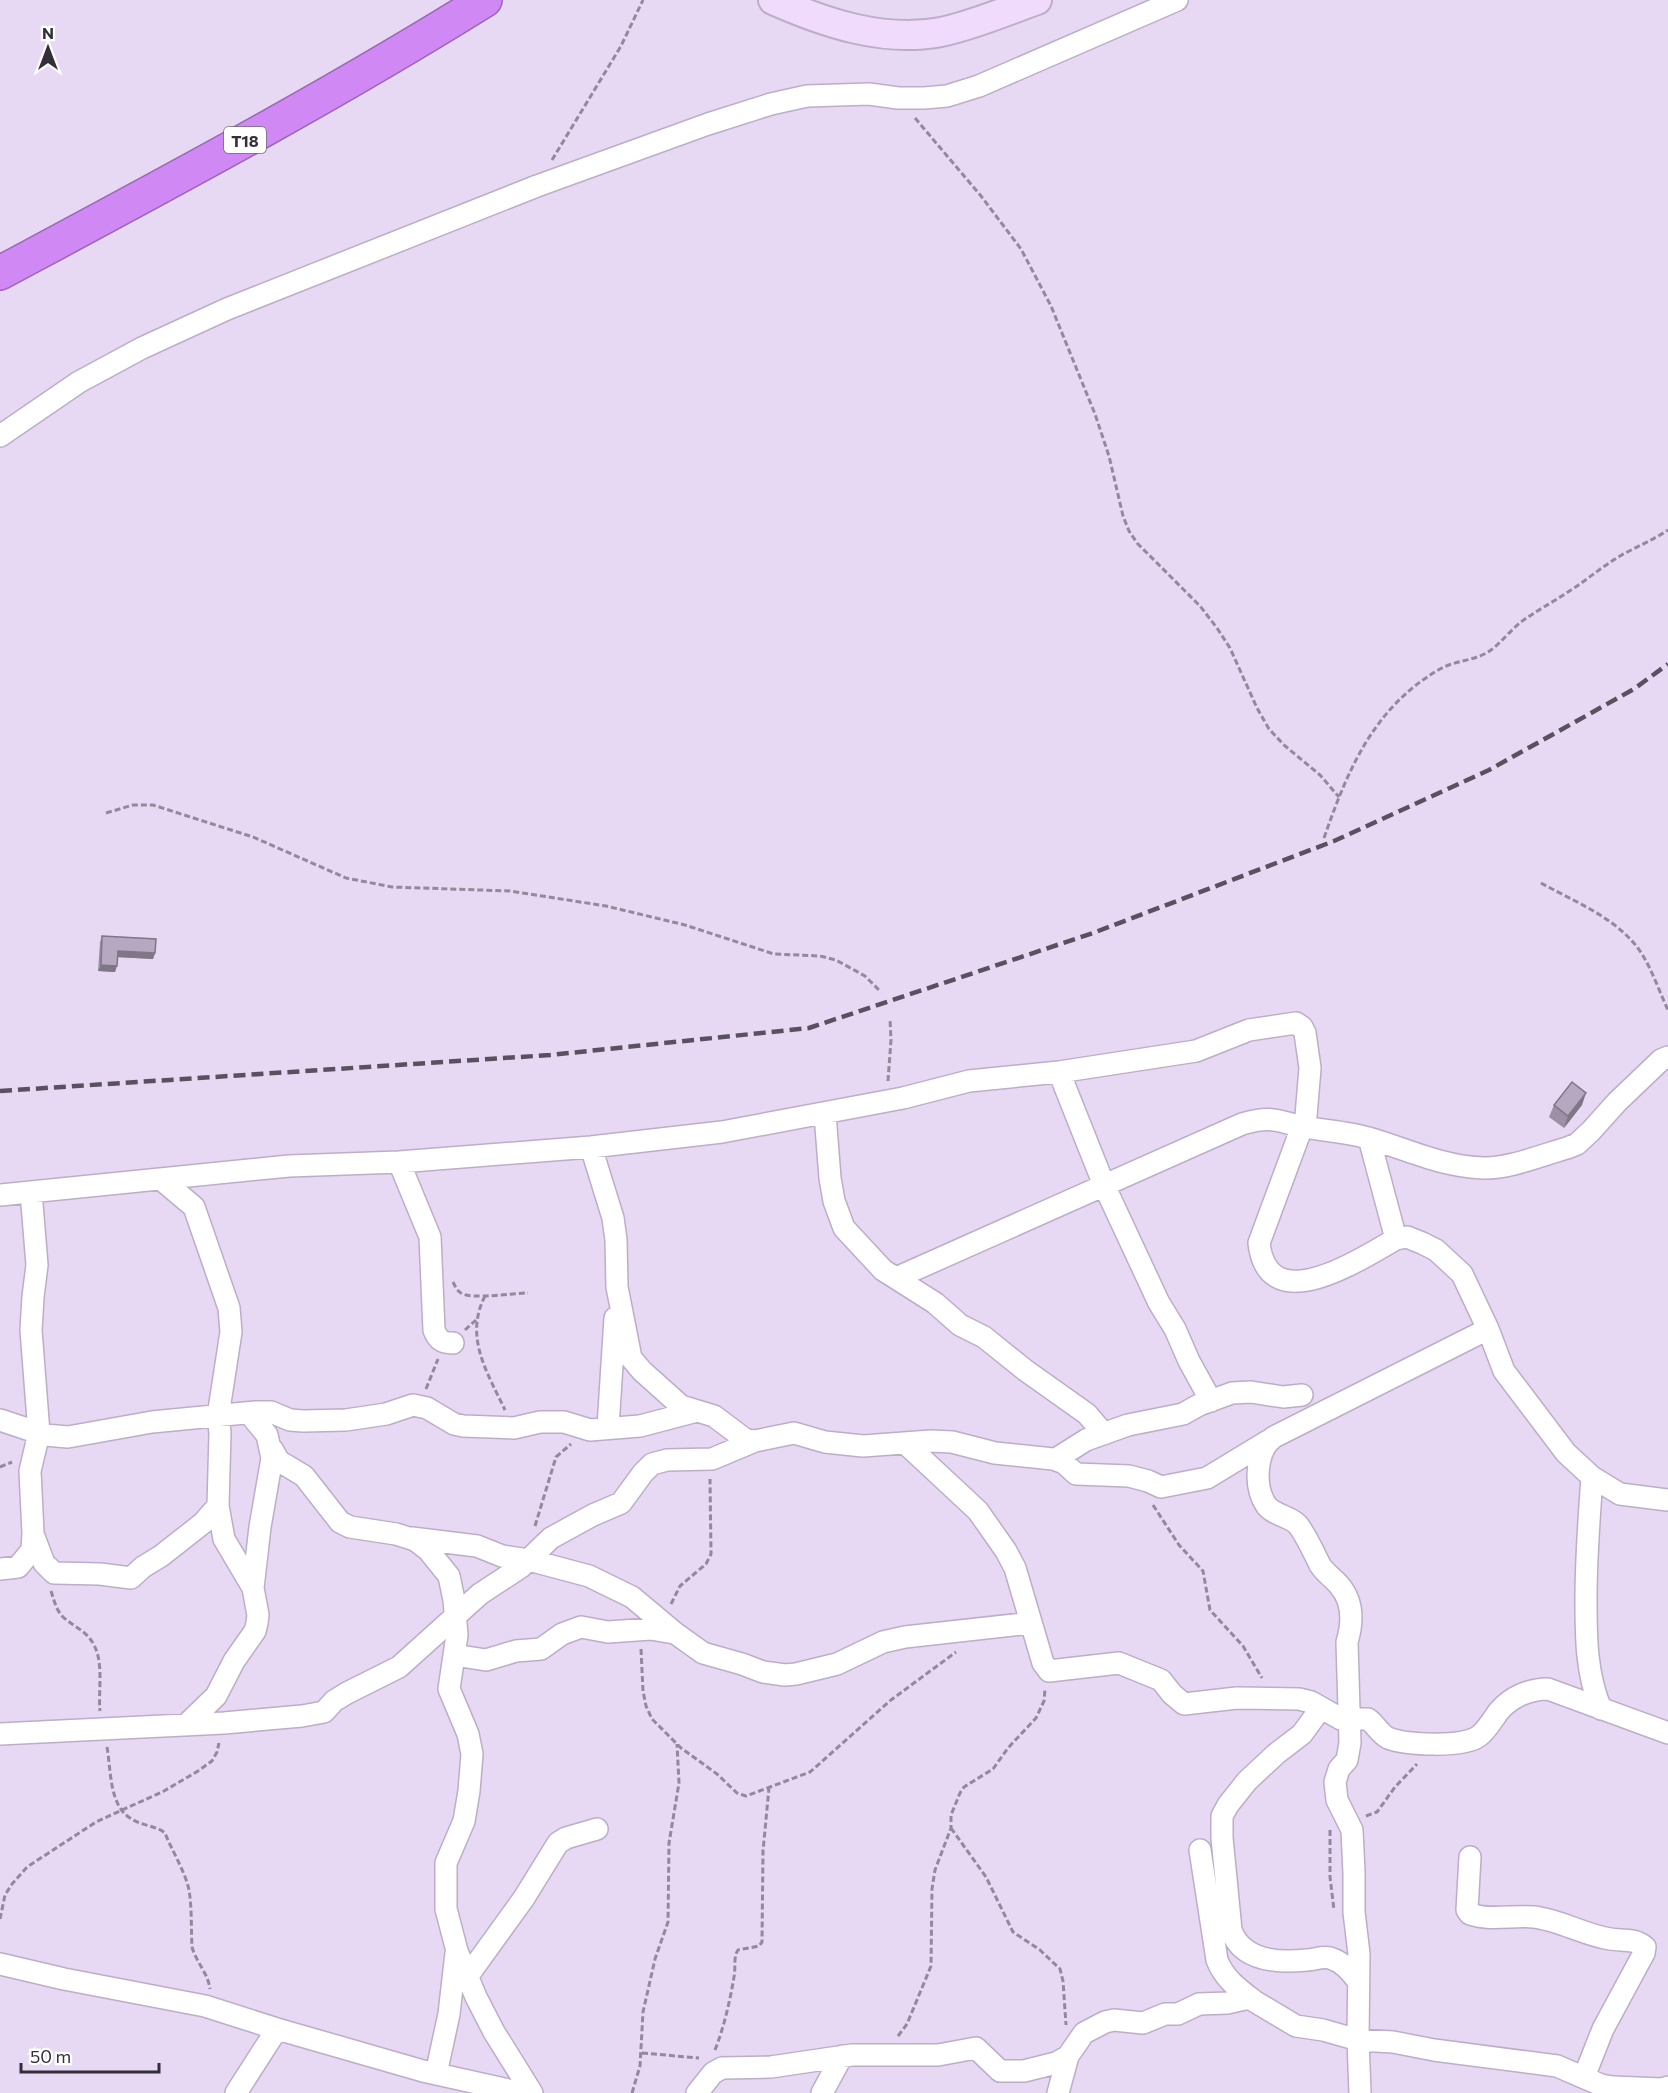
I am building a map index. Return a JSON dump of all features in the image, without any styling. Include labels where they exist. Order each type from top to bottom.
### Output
[{"type":"highway","name":"T18","points":[[0,273],[296,112],[409,48],[485,0]]},
{"type":"main road","points":[[772,0],[810,17],[865,31],[906,36],[941,32],[977,22],[1037,0]]},
{"type":"street","points":[[0,436],[80,382],[142,348],[227,309],[537,186],[708,124],[771,104],[807,96],[840,93],[898,98],[947,96],[980,86],[1178,0]]},
{"type":"street","points":[[0,1195],[289,1166],[399,1162],[591,1147],[722,1132],[825,1114],[969,1081],[1059,1072],[1196,1051],[1249,1030],[1296,1023],[1305,1033],[1310,1068],[1303,1126],[1259,1243],[1267,1269],[1276,1277],[1289,1281],[1310,1280],[1338,1272],[1396,1239],[1407,1237],[1436,1250],[1462,1274],[1488,1329],[1504,1371],[1566,1453],[1592,1478],[1620,1494],[1668,1500]]},
{"type":"street","points":[[896,1278],[1257,1119],[1272,1118],[1369,1138],[1434,1160],[1464,1167],[1493,1168],[1577,1144],[1617,1102],[1661,1060],[1668,1057]]},
{"type":"street","points":[[1059,1072],[1104,1185],[1159,1303],[1175,1329],[1211,1401]]},
{"type":"street","points":[[825,1114],[830,1178],[840,1220],[873,1261],[882,1270],[935,1303],[960,1325],[984,1337],[1025,1370],[1087,1414],[1104,1434]]},
{"type":"street","points":[[1369,1138],[1396,1239]]},
{"type":"street","points":[[591,1147],[613,1218],[616,1240],[617,1287],[599,1428]]},
{"type":"street","points":[[399,1162],[430,1237],[435,1330],[440,1341],[453,1342]]},
{"type":"street","points":[[162,1180],[194,1207],[229,1308],[231,1332],[218,1416],[220,1433],[218,1506],[224,1539],[253,1588]]},
{"type":"street","points":[[0,1569],[18,1567],[32,1550],[30,1471],[39,1433],[31,1330],[37,1264],[31,1192]]},
{"type":"street","points":[[617,1287],[631,1358],[642,1371],[681,1406],[714,1416],[746,1440],[755,1441]]},
{"type":"street","points":[[0,1734],[224,1723],[324,1712],[334,1701],[347,1693],[399,1667],[480,1594],[521,1568],[551,1538],[621,1503],[652,1464],[667,1460],[705,1460],[724,1455],[755,1441],[794,1433],[825,1442],[863,1446],[952,1442],[995,1453],[1056,1459],[1076,1474],[1125,1476],[1148,1481],[1161,1487],[1194,1482],[1207,1478],[1268,1441],[1488,1329]]},
{"type":"street","points":[[1056,1459],[1078,1444],[1128,1425],[1183,1414],[1211,1401],[1239,1392],[1283,1397],[1302,1395]]},
{"type":"street","points":[[0,1420],[39,1433],[68,1437],[153,1422],[249,1413],[271,1412],[290,1420],[303,1421],[345,1420],[386,1414],[413,1405],[428,1408],[453,1424],[486,1428],[514,1428],[540,1422],[564,1422],[599,1428],[640,1426],[697,1411]]},
{"type":"street","points":[[249,1413],[263,1428],[279,1461],[304,1476],[336,1518],[345,1525],[410,1538],[477,1546],[500,1556],[528,1560],[589,1576],[632,1597],[703,1653],[763,1672],[785,1675],[837,1664],[883,1642],[905,1637],[1031,1623]]},
{"type":"street","points":[[1268,1441],[1258,1470],[1265,1504],[1298,1525],[1323,1569],[1341,1587],[1350,1604],[1351,1629],[1347,1642],[1350,1718],[1348,1757],[1339,1769],[1335,1782],[1337,1800],[1352,1830],[1354,1912],[1359,1954],[1360,2083],[1350,2093]]},
{"type":"street","points":[[905,1443],[978,1511],[1015,1568],[1043,1663],[1047,1669],[1053,1671],[1119,1663],[1161,1680],[1184,1704],[1237,1698],[1299,1699],[1311,1702],[1341,1719],[1370,1720],[1389,1738],[1417,1744],[1477,1738],[1510,1701],[1533,1690],[1548,1689],[1668,1733]]},
{"type":"street","points":[[186,1725],[216,1696],[234,1661],[255,1631],[258,1615],[253,1588],[260,1527],[273,1458],[272,1449]]},
{"type":"street","points":[[1592,1478],[1586,1545],[1586,1620],[1589,1669],[1594,1694],[1601,1709]]},
{"type":"street","points":[[33,1533],[44,1563],[54,1573],[60,1575],[100,1574],[131,1578],[178,1543],[218,1506]]},
{"type":"street","points":[[410,1538],[421,1543],[446,1571],[451,1582],[457,1635],[450,1692],[468,1734],[472,1754],[464,1821],[446,1863],[446,1909],[457,1951],[467,1977],[494,2032],[532,2093]]},
{"type":"street","points":[[454,1655],[486,1660],[516,1651],[541,1649],[562,1634],[580,1627],[609,1632],[670,1629]]},
{"type":"street","points":[[1321,1708],[1302,1734],[1247,1781],[1222,1816],[1231,1930],[1237,1942],[1261,1959],[1278,1962],[1327,1957],[1339,1962],[1358,1981]]},
{"type":"street","points":[[467,1977],[524,1898],[558,1844],[566,1838],[597,1829]]},
{"type":"street","points":[[1200,1850],[1217,1960],[1221,1970],[1231,1983],[1284,2021],[1296,2026],[1323,2030],[1358,2040],[1393,2042],[1434,2050],[1557,2066],[1601,2085],[1661,2090],[1668,2088]]},
{"type":"street","points":[[1470,1857],[1467,1910],[1470,1914],[1548,1920],[1610,1939],[1632,1940],[1645,1947],[1644,1953],[1603,2029],[1584,2077]]},
{"type":"street","points":[[436,2074],[449,2014],[457,1951]]},
{"type":"street","points":[[0,1964],[214,2009],[436,2074],[522,2093]]},
{"type":"street","points":[[697,2093],[712,2073],[722,2068],[771,2067],[842,2056],[938,2055],[976,2048],[1000,2071],[1024,2072],[1056,2063],[1068,2055],[1084,2034],[1105,2022],[1114,2020],[1143,2023],[1165,2014],[1178,2014],[1198,2004],[1253,2000]]},
{"type":"street","points":[[236,2093],[277,2029]]},
{"type":"street","points":[[1058,2093],[1068,2055]]},
{"type":"street","points":[[822,2093],[842,2056]]},
{"type":"path","points":[[537,186],[621,46],[643,0]]},
{"type":"path","points":[[898,98],[981,196],[1021,249],[1051,306],[1095,414],[1129,531],[1137,543],[1200,606],[1217,628],[1230,648],[1269,729],[1284,745],[1320,775],[1338,797]]},
{"type":"path","points":[[1324,838],[1338,797],[1367,738],[1384,716],[1425,679],[1455,662],[1476,657],[1492,649],[1524,620],[1620,556],[1668,530]]},
{"type":"path","points":[[106,813],[133,805],[153,805],[253,837],[346,878],[372,884],[392,887],[510,891],[606,906],[685,926],[774,954],[820,956],[837,960],[865,976],[879,990]]},
{"type":"path","points":[[1541,883],[1600,916],[1623,932],[1640,951],[1668,1010]]},
{"type":"path","points":[[886,1101],[891,1040],[890,1018]]},
{"type":"path","points":[[453,1281],[461,1294],[485,1296],[528,1293]]},
{"type":"path","points":[[485,1296],[476,1320],[479,1352],[514,1428]]},
{"type":"path","points":[[528,1560],[539,1508],[556,1457],[560,1452],[599,1428]]},
{"type":"path","points":[[670,1629],[670,1605],[680,1586],[706,1564],[711,1554],[710,1482],[713,1467],[724,1455]]},
{"type":"path","points":[[1125,1476],[1149,1501],[1179,1545],[1203,1571],[1210,1610],[1243,1646],[1261,1676],[1280,1698]]},
{"type":"path","points":[[44,1563],[58,1609],[64,1617],[86,1633],[95,1646],[99,1672],[99,1697],[116,1798],[121,1811],[130,1818],[165,1833],[189,1889],[192,1947],[209,1980],[214,2009]]},
{"type":"path","points":[[638,1629],[646,1706],[652,1719],[677,1743],[741,1795],[751,1795],[817,1767],[891,1700],[957,1651],[967,1630]]},
{"type":"path","points":[[870,2055],[900,2035],[930,1972],[935,1870],[951,1828],[951,1815],[963,1787],[993,1769],[1041,1709],[1047,1669]]},
{"type":"path","points":[[0,1919],[5,1895],[27,1867],[96,1822],[164,1791],[212,1761],[217,1752],[224,1723]]},
{"type":"path","points":[[632,2093],[642,2053],[643,2012],[668,1922],[669,1843],[679,1783],[677,1743]]},
{"type":"path","points":[[1347,1820],[1377,1812],[1395,1786],[1433,1744]]},
{"type":"path","points":[[710,2054],[715,2049],[721,2032],[735,1976],[737,1951],[759,1946],[762,1942],[763,1851],[769,1788]]},
{"type":"path","points":[[951,1828],[986,1877],[1013,1932],[1040,1950],[1061,1972],[1068,2055]]},
{"type":"path","points":[[642,2053],[690,2058],[705,2057]]},
{"type":"building","points":[[102,936],[156,939],[155,953],[118,951],[117,966],[101,965]]},
{"type":"building","points":[[1572,1082],[1586,1093],[1568,1116],[1554,1105]]},
{"type":"railway","points":[[0,1091],[550,1055],[809,1028],[1093,933],[1334,841],[1489,770],[1634,689],[1668,664]]}]
